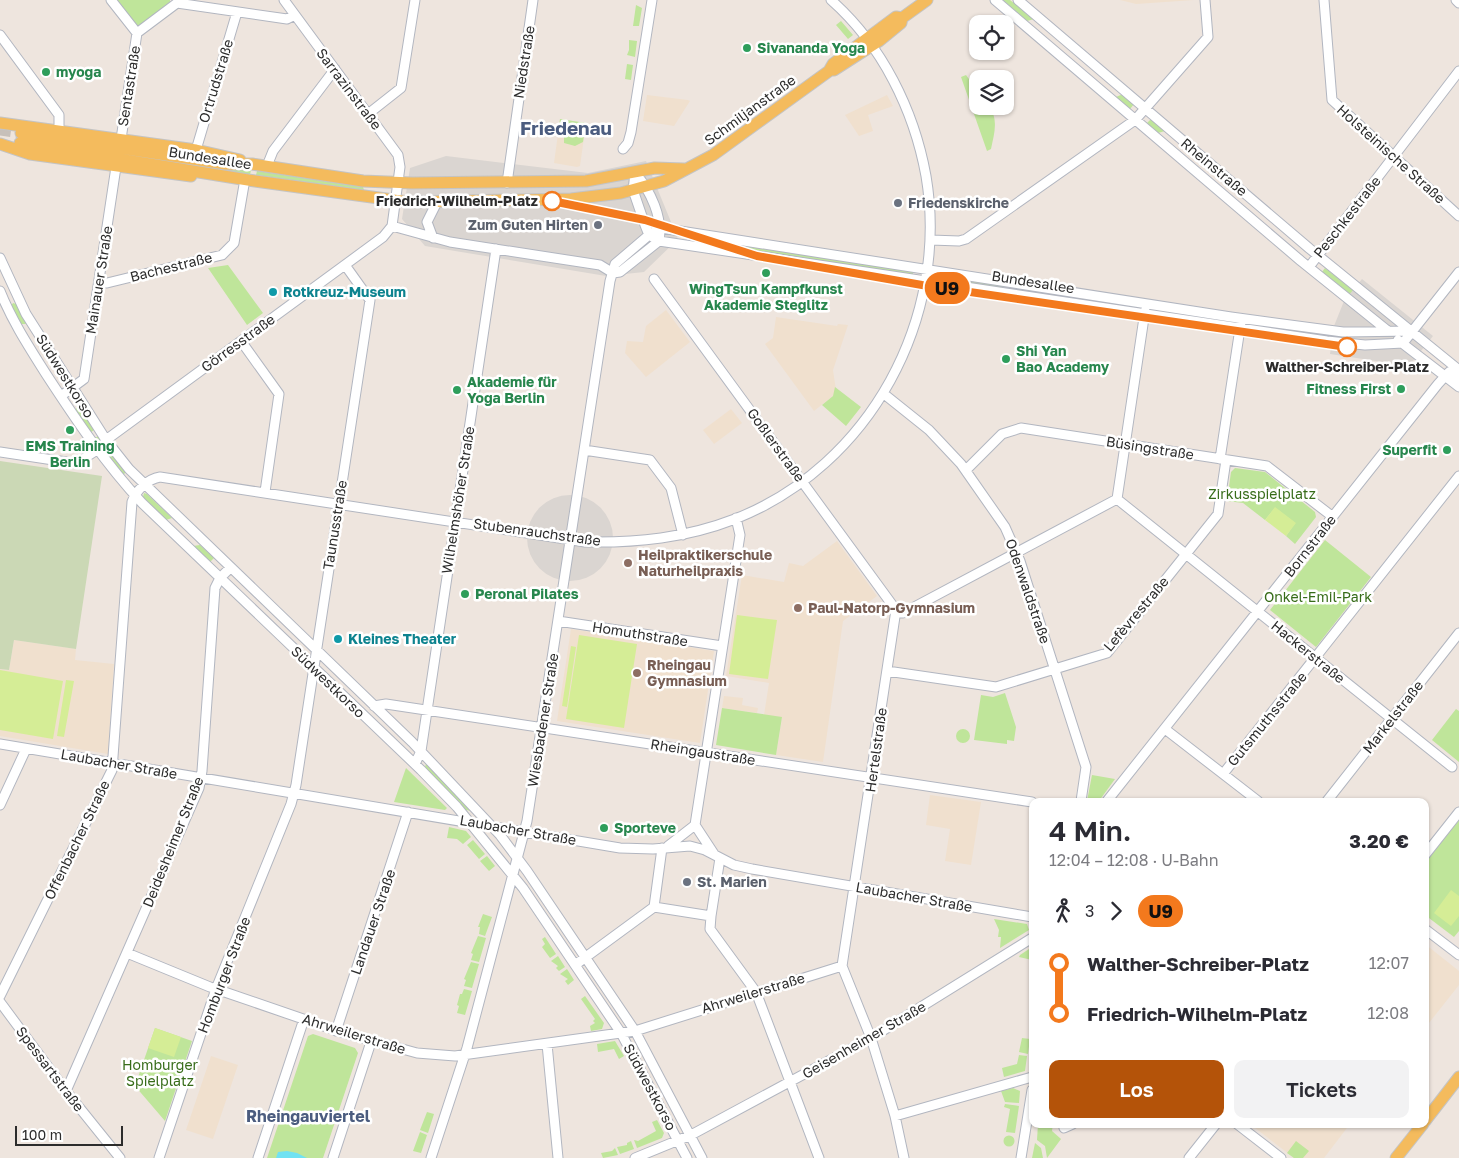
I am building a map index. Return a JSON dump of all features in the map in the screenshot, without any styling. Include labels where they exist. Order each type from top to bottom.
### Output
[{"type":"main road","name":"Schmiljanstraße","points":[[647,187],[664,181],[714,155],[829,71],[833,64],[867,39],[901,23],[902,18],[927,0]]},
{"type":"main road","points":[[0,123],[22,138],[116,167],[175,176],[201,177],[213,174]]},
{"type":"main road","points":[[0,144],[60,130],[196,150],[252,164]]},
{"type":"main road","name":"Bundesallee","points":[[22,138],[226,164],[252,164],[368,182],[398,183]]},
{"type":"main road","name":"Bundesallee","points":[[22,138],[213,174],[396,201]]},
{"type":"main road","name":"Schmiljanstraße","points":[[635,173],[656,168],[686,169]]},
{"type":"main road","points":[[398,183],[507,183],[586,180],[635,173]]},
{"type":"main road","points":[[367,198],[368,182]]},
{"type":"main road","points":[[396,201],[571,199],[647,187]]},
{"type":"main road","points":[[1429,1116],[1459,1077]]},
{"type":"main road","points":[[1396,1158],[1420,1128]]},
{"type":"street","points":[[111,0],[137,33],[176,2],[287,19],[295,15]]},
{"type":"street","name":"Sarrazinstraße","points":[[284,0],[400,158],[396,201]]},
{"type":"street","points":[[368,114],[401,88],[415,0]]},
{"type":"street","name":"Niedstraße","points":[[507,183],[533,0]]},
{"type":"street","points":[[623,148],[628,143],[631,132],[652,0]]},
{"type":"street","name":"Stubenrauchstraße","points":[[144,485],[158,476],[585,542],[613,542],[683,535],[736,518],[779,497],[803,481],[846,443],[884,394],[908,344],[920,311],[928,269],[930,240],[928,194],[919,145],[900,94],[867,39],[831,0]]},
{"type":"street","name":"Rheinstraße","points":[[995,0],[1309,267],[1459,387]]},
{"type":"street","name":"Rheinstraße","points":[[1018,0],[1318,255],[1459,370]]},
{"type":"street","points":[[930,240],[959,241],[966,238],[1135,120],[1208,38],[1205,0]]},
{"type":"street","name":"Holsteinische Straße","points":[[1324,0],[1331,99],[1459,216]]},
{"type":"street","name":"Ortrudstraße","points":[[196,150],[237,12]]},
{"type":"street","name":"Sentastraße","points":[[120,140],[137,33]]},
{"type":"street","points":[[0,35],[59,115],[60,130]]},
{"type":"street","points":[[267,166],[273,151],[335,69]]},
{"type":"street","name":"Peschkestraße","points":[[1309,267],[1459,71]]},
{"type":"street","name":"Mainauer Straße","points":[[73,388],[84,379],[116,167]]},
{"type":"street","points":[[396,201],[392,226],[416,231],[433,238],[600,265],[613,273],[620,272],[659,242],[661,228],[647,187],[635,173]]},
{"type":"street","points":[[635,173],[633,190],[649,235],[659,242]]},
{"type":"street","name":"Bachestraße","points":[[99,282],[107,283],[222,255],[234,243],[245,179]]},
{"type":"street","points":[[433,238],[427,222],[429,213],[437,202]]},
{"type":"street","name":"Görresstraße","points":[[106,440],[385,236],[392,226]]},
{"type":"street","points":[[613,273],[615,264],[649,235],[661,228]]},
{"type":"street","name":"Bundesallee","points":[[661,228],[774,247],[1343,332],[1388,331]]},
{"type":"street","name":"Bundesallee","points":[[659,242],[1351,344],[1403,343]]},
{"type":"street","name":"Wilhelmshöher Straße","points":[[421,751],[496,249]]},
{"type":"street","name":"Südwestkorso","points":[[0,258],[26,314],[106,440],[144,485],[421,751],[491,825],[518,859],[636,1031],[702,1158]]},
{"type":"street","name":"Taunusstraße","points":[[294,793],[370,300],[344,265]]},
{"type":"street","points":[[1403,343],[1459,272]]},
{"type":"street","name":"Wiesbadener Straße","points":[[431,1158],[465,1055],[525,831],[608,287],[613,273]]},
{"type":"street","name":"Goßlerstraße","points":[[654,279],[891,601],[896,612]]},
{"type":"street","points":[[1,296],[16,292]]},
{"type":"street","name":"Südwestkorso","points":[[1,296],[19,331],[97,450],[134,495],[415,764],[470,822],[514,876],[621,1033],[687,1158]]},
{"type":"street","points":[[896,612],[904,613],[1117,499],[1146,303]]},
{"type":"street","name":"Lefèvrestraße","points":[[887,671],[996,687],[1107,653],[1218,514],[1241,317]]},
{"type":"street","points":[[1388,331],[1412,331]]},
{"type":"street","points":[[241,341],[279,394],[265,492]]},
{"type":"street","points":[[1432,366],[1438,384]]},
{"type":"street","points":[[1446,377],[1452,372],[1459,378]]},
{"type":"street","name":"Bornstraße","points":[[1110,798],[1438,384],[1446,377]]},
{"type":"street","points":[[61,396],[73,388]]},
{"type":"street","name":"Odenwaldstraße","points":[[884,394],[929,430],[966,470],[995,510],[1017,553],[1086,767],[1081,798]]},
{"type":"street","name":"Büsingstraße","points":[[966,470],[1002,434],[1015,428],[1125,443],[1267,466],[1332,517]]},
{"type":"street","points":[[0,452],[72,462],[80,461],[97,450]]},
{"type":"street","points":[[584,450],[650,460],[670,488],[683,535]]},
{"type":"street","name":"Gutsmuthsstraße","points":[[1223,774],[1459,476]]},
{"type":"street","points":[[134,495],[144,485]]},
{"type":"street","name":"Offenbacher Straße","points":[[0,996],[113,763],[134,495]]},
{"type":"street","name":"Hackerstraße","points":[[1117,499],[1452,767]]},
{"type":"street","points":[[736,518],[740,534],[696,825],[718,857],[710,929],[756,992],[819,1158]]},
{"type":"street","points":[[220,578],[230,568]]},
{"type":"street","name":"Deidesheimer Straße","points":[[66,1091],[202,778],[215,588],[220,578]]},
{"type":"street","name":"Hertelstraße","points":[[842,966],[896,612]]},
{"type":"street","name":"Homuthstraße","points":[[558,622],[722,646]]},
{"type":"street","name":"Markelstraße","points":[[1329,798],[1459,633]]},
{"type":"street","name":"Rheingaustraße","points":[[374,706],[386,704],[1029,802]]},
{"type":"street","points":[[1165,729],[1254,798]]},
{"type":"street","name":"Laubacher Straße","points":[[0,744],[620,848],[696,846],[743,867],[1029,916]]},
{"type":"street","points":[[0,805],[26,749]]},
{"type":"street","points":[[415,764],[421,751]]},
{"type":"street","name":"Homburger Straße","points":[[159,1158],[216,989],[294,793]]},
{"type":"street","name":"Landauer Straße","points":[[336,1031],[408,812]]},
{"type":"street","points":[[1429,850],[1459,812]]},
{"type":"street","points":[[575,965],[654,907],[664,848],[696,825]]},
{"type":"street","points":[[654,907],[712,916]]},
{"type":"street","points":[[1429,932],[1459,955]]},
{"type":"street","name":"Geisenheimer Straße","points":[[691,1135],[871,1038],[1029,940]]},
{"type":"street","name":"Ahrweilerstraße","points":[[127,953],[216,989],[336,1031],[417,1053],[465,1055],[621,1033]]},
{"type":"street","points":[[842,966],[871,1038],[895,1116],[904,1158]]},
{"type":"street","name":"Ahrweilerstraße","points":[[636,1031],[842,966]]},
{"type":"street","name":"Spessartstraße","points":[[1,1007],[120,1158]]},
{"type":"street","points":[[258,1158],[304,1019]]},
{"type":"street","name":"Südwestkorso","points":[[621,1033],[636,1031]]},
{"type":"street","points":[[333,1158],[372,1042]]},
{"type":"street","points":[[547,1044],[558,1158]]},
{"type":"street","points":[[895,1116],[1029,1078]]},
{"type":"street","points":[[1021,1158],[1029,1109]]},
{"type":"street","points":[[1189,1158],[1213,1128]]},
{"type":"street","points":[[1242,1128],[1282,1158]]},
{"type":"street","name":"Südwestkorso","points":[[678,1141],[691,1135]]},
{"type":"street","points":[[635,1158],[678,1141]]},
{"type":"shaded area","points":[[1120,0],[1194,0],[1136,4]]},
{"type":"shaded area","points":[[647,95],[690,101],[674,126],[643,121]]},
{"type":"shaded area","points":[[887,95],[893,106],[868,115],[873,131],[859,136],[845,115]]},
{"type":"shaded area","points":[[560,119],[586,123],[580,166],[554,163]]},
{"type":"shaded area","name":"Friedrich-Wilhelm-Platz","points":[[446,156],[588,173],[646,161],[678,239],[644,272],[606,276],[425,246],[402,219],[410,168]]},
{"type":"shaded area","name":"Walther-Schreiber-Platz","points":[[1362,279],[1433,336],[1409,366],[1330,354],[1334,326],[1344,301]]},
{"type":"shaded area","points":[[666,310],[690,342],[646,377],[625,353],[627,341],[643,342],[646,326]]},
{"type":"shaded area","points":[[776,317],[837,326],[838,324],[848,325],[833,370],[836,390],[833,396],[814,411],[765,344],[773,338]]},
{"type":"shaded area","points":[[731,409],[742,423],[714,444],[703,430]]},
{"type":"shaded area","points":[[570,495],[586,498],[594,502],[606,514],[610,522],[613,538],[610,554],[606,562],[594,574],[586,578],[570,581],[554,578],[546,574],[534,562],[530,554],[527,538],[530,522],[534,514],[546,502],[554,498]]},
{"type":"shaded area","name":"Paul-Natorp-Gymnasium","points":[[837,541],[877,596],[843,621],[823,762],[776,755],[782,718],[764,715],[769,683],[726,676],[742,575],[784,582],[789,563],[803,566]]},
{"type":"shaded area","name":"Rheingau Gymnasium","points":[[571,629],[714,651],[700,743],[557,721]]},
{"type":"shaded area","points":[[14,640],[76,649],[75,660],[114,664],[108,754],[0,736],[0,669],[9,670]]},
{"type":"shaded area","points":[[724,696],[743,698],[742,705],[758,708],[757,713],[722,708]]},
{"type":"shaded area","points":[[930,795],[981,802],[971,865],[945,861],[950,829],[926,825]]},
{"type":"shaded area","points":[[1429,947],[1459,971],[1459,985],[1429,1023]]},
{"type":"shaded area","points":[[211,1056],[238,1065],[213,1139],[186,1130]]},
{"type":"shaded area","points":[[1255,1128],[1347,1128],[1324,1158],[1294,1158]]},
{"type":"green space","points":[[116,0],[170,0],[170,4],[139,27],[136,26]]},
{"type":"green space","points":[[1003,0],[1010,0],[1034,19],[1027,21]]},
{"type":"green space","points":[[636,5],[642,8],[639,26],[633,26]]},
{"type":"green space","points":[[841,21],[853,35],[848,39],[836,25]]},
{"type":"green space","points":[[629,40],[637,41],[635,57],[627,55]]},
{"type":"green space","points":[[627,64],[633,65],[631,80],[625,79]]},
{"type":"green space","points":[[966,75],[969,79],[969,100],[961,77]]},
{"type":"green space","points":[[1123,94],[1134,104],[1130,109],[1116,97]]},
{"type":"green space","points":[[974,115],[993,115],[995,127],[991,149],[987,151]]},
{"type":"green space","points":[[560,119],[586,123],[583,142],[575,146],[564,143],[564,133],[558,132]]},
{"type":"green space","points":[[1151,119],[1165,131],[1158,133],[1147,123]]},
{"type":"green space","points":[[103,149],[251,170],[250,175],[103,152]]},
{"type":"green space","points":[[257,171],[363,187],[364,190],[256,175]]},
{"type":"green space","points":[[697,239],[913,271],[913,276],[696,243]]},
{"type":"green space","points":[[228,265],[263,313],[247,325],[208,268]]},
{"type":"green space","points":[[1325,268],[1377,309],[1374,313],[1322,272]]},
{"type":"green space","points":[[942,275],[1003,285],[1003,288],[941,280]]},
{"type":"green space","points":[[1018,288],[1140,306],[1140,309],[1017,291]]},
{"type":"green space","points":[[13,303],[16,304],[26,324],[21,324],[11,306]]},
{"type":"green space","points":[[1254,324],[1335,336],[1346,340],[1254,326]]},
{"type":"green space","points":[[835,387],[861,407],[846,426],[822,405],[833,396]]},
{"type":"green space","points":[[79,407],[94,430],[90,433],[75,409]]},
{"type":"green space","points":[[98,436],[126,472],[123,475],[94,439]]},
{"type":"green space","points":[[0,461],[102,476],[76,649],[14,640],[9,670],[0,669]]},
{"type":"green space","name":"Zirkusspielplatz","points":[[1235,468],[1265,472],[1315,512],[1316,517],[1295,544],[1286,536],[1295,523],[1275,508],[1265,520],[1243,503],[1227,501],[1231,472]]},
{"type":"green space","points":[[144,493],[172,518],[166,520],[143,497]]},
{"type":"green space","points":[[1275,507],[1296,523],[1286,536],[1265,520]]},
{"type":"green space","name":"Onkel-Emil-Park","points":[[1325,540],[1371,577],[1316,647],[1270,610]]},
{"type":"green space","points":[[200,545],[214,558],[210,562],[193,546]]},
{"type":"green space","points":[[737,615],[777,620],[768,679],[729,674]]},
{"type":"green space","points":[[579,635],[637,644],[624,728],[566,719]]},
{"type":"green space","points":[[571,646],[576,647],[567,707],[562,706]]},
{"type":"green space","points":[[0,670],[63,681],[53,739],[0,730]]},
{"type":"green space","points":[[66,680],[74,681],[64,737],[57,736]]},
{"type":"green space","points":[[1005,693],[1016,727],[1014,741],[1007,740],[1007,744],[974,740],[981,695],[993,697]]},
{"type":"green space","points":[[722,708],[782,717],[776,755],[716,745]]},
{"type":"green space","points":[[1456,709],[1459,711],[1459,762],[1432,740]]},
{"type":"green space","points":[[963,729],[968,731],[970,736],[968,741],[963,743],[958,741],[956,736],[958,731]]},
{"type":"green space","points":[[426,764],[472,811],[466,810],[425,767]]},
{"type":"green space","points":[[406,768],[447,808],[445,810],[394,802]]},
{"type":"green space","points":[[1092,775],[1115,779],[1101,798],[1088,798]]},
{"type":"green space","points":[[1459,820],[1459,931],[1454,937],[1429,918],[1429,858]]},
{"type":"green space","points":[[449,827],[466,831],[471,837],[463,844],[457,839],[447,838]]},
{"type":"green space","points":[[473,840],[485,854],[479,859],[467,845]]},
{"type":"green space","points":[[487,856],[495,866],[489,871],[480,861]]},
{"type":"green space","points":[[1451,890],[1459,896],[1459,916],[1451,926],[1434,913]]},
{"type":"green space","points":[[483,914],[492,917],[485,936],[479,934],[480,927],[478,927]]},
{"type":"green space","points":[[994,919],[1027,924],[1029,930],[1000,948],[1001,937],[998,937],[999,930]]},
{"type":"green space","points":[[478,936],[486,938],[479,962],[471,960],[473,954],[471,953]]},
{"type":"green space","points":[[545,937],[556,954],[550,958],[542,947],[545,944],[542,939]]},
{"type":"green space","points":[[1029,949],[1029,959],[1019,957]]},
{"type":"green space","points":[[558,956],[565,967],[559,971],[556,968],[558,966],[551,961]]},
{"type":"green space","points":[[471,962],[479,964],[472,988],[464,986],[466,980],[464,979]]},
{"type":"green space","points":[[567,969],[574,980],[568,985],[565,981],[568,979],[560,974]]},
{"type":"green space","points":[[464,989],[472,991],[465,1015],[457,1013],[460,994],[462,994]]},
{"type":"green space","points":[[585,996],[604,1023],[602,1029],[591,1031],[590,1026],[595,1023],[593,1021],[595,1019],[581,999]]},
{"type":"green space","name":"Homburger Spielplatz","points":[[155,1028],[192,1041],[165,1121],[135,1086]]},
{"type":"green space","points":[[155,1028],[181,1037],[174,1057],[148,1048]]},
{"type":"green space","points":[[313,1034],[355,1048],[358,1053],[323,1158],[267,1158],[308,1036]]},
{"type":"green space","points":[[1022,1038],[1029,1039],[1028,1054],[1019,1052]]},
{"type":"green space","points":[[615,1041],[624,1056],[619,1059],[614,1049],[598,1052],[597,1044]]},
{"type":"green space","points":[[1019,1055],[1027,1056],[1025,1071],[1004,1077],[1002,1068],[1017,1064]]},
{"type":"green space","points":[[1013,1088],[1020,1091],[1019,1103],[1005,1102],[1001,1091]]},
{"type":"green space","points":[[1005,1104],[1019,1106],[1015,1133],[1006,1132],[1010,1109],[1004,1107]]},
{"type":"green space","points":[[427,1112],[434,1114],[428,1133],[420,1130]]},
{"type":"green space","points":[[657,1120],[664,1133],[662,1138],[637,1148],[634,1140],[638,1141],[656,1131],[652,1122]]},
{"type":"green space","points":[[1038,1128],[1052,1128],[1052,1131],[1061,1139],[1047,1158],[1045,1146],[1037,1140]]},
{"type":"green space","points":[[420,1132],[427,1135],[421,1153],[413,1151]]},
{"type":"green space","points":[[1009,1135],[1015,1141],[1009,1147],[1003,1141]]},
{"type":"green space","points":[[631,1141],[634,1149],[620,1154],[617,1147],[627,1145]]},
{"type":"green space","points":[[1296,1141],[1309,1151],[1303,1158],[1294,1158],[1287,1153]]},
{"type":"green space","points":[[1035,1143],[1041,1148],[1043,1158],[1032,1158]]},
{"type":"green space","points":[[615,1148],[618,1155],[603,1158],[601,1153],[612,1151]]},
{"type":"water","points":[[287,1151],[307,1158],[276,1158],[278,1152]]},
{"type":"tunnel","points":[[0,130],[21,133]]},
{"type":"metro line","name":"U9","points":[[552,201],[621,213],[757,256],[922,285],[1347,347]]},
{"type":"place","name":"Sivananda Yoga","points":[[747,48]]},
{"type":"place","name":"myoga","points":[[46,72]]},
{"type":"place","name":"Friedrich-Wilhelm-Platz","points":[[552,201]]},
{"type":"place","name":"Friedenskirche","points":[[898,203]]},
{"type":"place","name":"Zum Guten Hirten","points":[[598,225]]},
{"type":"place","name":"WingTsun Kampfkunst Akademie Steglitz","points":[[766,273]]},
{"type":"place","name":"Rotkreuz-Museum","points":[[273,292]]},
{"type":"place","name":"Walther-Schreiber-Platz","points":[[1347,347]]},
{"type":"place","name":"Shi Yan Bao Academy","points":[[1006,359]]},
{"type":"place","name":"Fitness First","points":[[1401,389]]},
{"type":"place","name":"Akademie für Yoga Berlin","points":[[457,390]]},
{"type":"place","name":"EMS Training Berlin","points":[[70,430]]},
{"type":"place","name":"Superfit","points":[[1447,450]]},
{"type":"place","name":"Heilpraktikerschule Naturheilpraxis","points":[[628,563]]},
{"type":"place","name":"Peronal Pilates","points":[[465,594]]},
{"type":"place","name":"Paul-Natorp-Gymnasium","points":[[798,608]]},
{"type":"place","name":"Kleines Theater","points":[[338,639]]},
{"type":"place","name":"Rheingau Gymnasium","points":[[637,673]]},
{"type":"place","name":"Sporteve","points":[[604,828]]},
{"type":"place","name":"St. Marien","points":[[687,882]]},
{"type":"district","name":"Friedenau","points":[[566,128]]},
{"type":"district","name":"Rheingauviertel","points":[[308,1116]]}]
